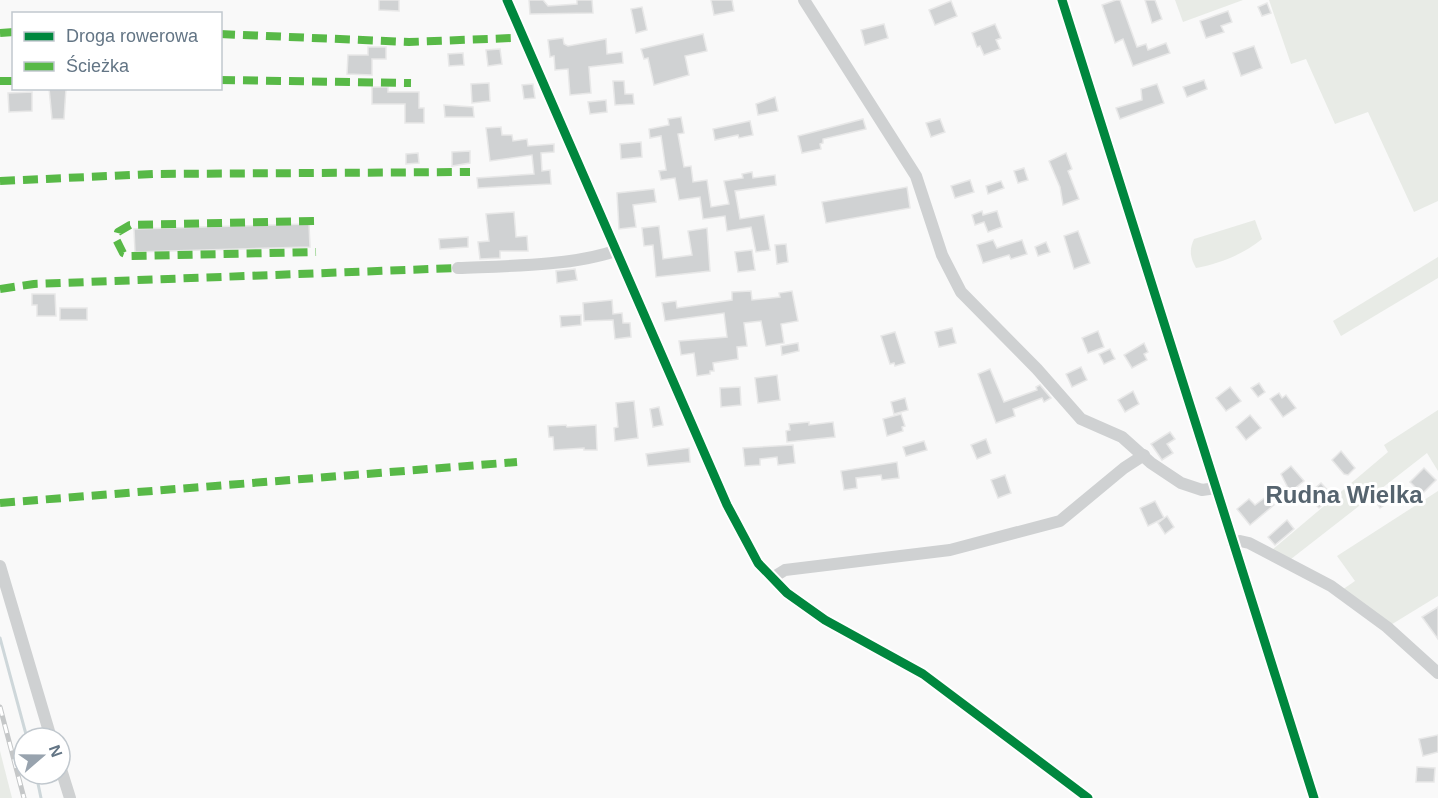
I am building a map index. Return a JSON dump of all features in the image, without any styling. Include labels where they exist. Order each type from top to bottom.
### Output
[{"type":"street","points":[[507,0],[745,542],[772,578],[825,620],[923,674],[1088,798]]},
{"type":"street","points":[[804,0],[916,176],[945,261],[962,292],[1037,369],[1072,411],[1095,426],[1122,437],[1151,463],[1190,487],[1206,490],[1216,488]]},
{"type":"street","points":[[1062,0],[1314,798]]},
{"type":"street","points":[[459,268],[536,263],[591,256],[615,250]]},
{"type":"street","points":[[772,578],[785,570],[950,550],[1060,521],[1144,455]]},
{"type":"street","points":[[1233,543],[1240,541],[1249,543],[1331,586],[1387,627],[1438,673]]},
{"type":"street","points":[[0,566],[47,726]]},
{"type":"shaded area","points":[[1175,0],[1243,0],[1183,22]]},
{"type":"shaded area","points":[[1269,0],[1438,0],[1438,201],[1414,212],[1368,112],[1335,124],[1306,59],[1291,64]]},
{"type":"shaded area","points":[[1255,220],[1262,239],[1231,258],[1196,268],[1191,253],[1194,239]]},
{"type":"shaded area","points":[[1438,257],[1438,278],[1341,336],[1333,321]]},
{"type":"shaded area","points":[[1438,410],[1438,471],[1427,453],[1291,559],[1272,550],[1388,452],[1384,445]]},
{"type":"shaded area","points":[[1438,491],[1438,596],[1389,626],[1342,590],[1355,581],[1337,556]]},
{"type":"shaded area","points":[[0,751],[12,798],[0,798]]},
{"type":"building","points":[[379,0],[399,0],[399,11],[379,10]]},
{"type":"building","points":[[529,0],[543,0],[548,6],[577,4],[577,0],[592,0],[593,13],[530,14]]},
{"type":"building","points":[[711,0],[732,0],[734,11],[714,15]]},
{"type":"building","points":[[1120,0],[1137,47],[1146,44],[1148,50],[1166,43],[1170,53],[1133,66],[1123,39],[1115,43],[1102,5]]},
{"type":"building","points":[[1145,0],[1155,0],[1162,19],[1152,23]]},
{"type":"building","points":[[951,1],[957,16],[935,25],[929,10]]},
{"type":"building","points":[[1267,3],[1271,13],[1262,16],[1258,7]]},
{"type":"building","points":[[642,7],[647,30],[636,33],[631,9]]},
{"type":"building","points":[[1228,11],[1232,22],[1221,26],[1224,32],[1206,38],[1200,21]]},
{"type":"building","points":[[884,24],[888,38],[865,45],[861,30]]},
{"type":"building","points":[[995,24],[1001,38],[996,40],[1000,49],[984,55],[980,46],[977,47],[972,33]]},
{"type":"building","points":[[703,34],[707,51],[685,56],[689,75],[654,85],[648,58],[644,59],[641,49]]},
{"type":"building","points":[[563,38],[564,44],[568,46],[606,39],[607,54],[622,52],[623,63],[589,67],[591,93],[570,95],[568,69],[555,70],[554,56],[550,57],[548,40]]},
{"type":"building","points":[[1254,46],[1262,68],[1241,76],[1233,53]]},
{"type":"building","points":[[368,47],[386,47],[386,59],[372,59],[372,75],[347,74],[348,55],[368,55]]},
{"type":"building","points":[[500,49],[502,64],[488,66],[486,50]]},
{"type":"building","points":[[463,53],[464,65],[449,66],[448,54]]},
{"type":"building","points":[[1204,80],[1207,89],[1187,97],[1183,87]]},
{"type":"building","points":[[613,81],[624,81],[625,94],[633,94],[634,104],[615,105]]},
{"type":"building","points":[[489,83],[490,101],[472,103],[471,84]]},
{"type":"building","points":[[533,84],[535,98],[524,99],[522,85]]},
{"type":"building","points":[[1157,84],[1164,103],[1120,119],[1116,108],[1142,100],[1141,89]]},
{"type":"building","points":[[372,87],[388,87],[388,92],[419,92],[419,108],[424,108],[424,123],[405,123],[405,104],[372,104]]},
{"type":"building","points":[[49,90],[66,90],[64,119],[52,119]]},
{"type":"building","points":[[32,92],[32,111],[9,112],[8,93]]},
{"type":"building","points":[[775,97],[778,111],[758,115],[756,104]]},
{"type":"building","points":[[606,100],[607,112],[590,114],[588,102]]},
{"type":"building","points":[[444,105],[473,107],[474,117],[445,117]]},
{"type":"building","points":[[681,117],[684,133],[678,134],[684,167],[691,166],[693,182],[707,180],[711,207],[729,204],[724,181],[743,178],[742,174],[752,172],[753,178],[775,175],[776,185],[735,191],[740,219],[764,215],[770,250],[756,252],[751,227],[727,231],[725,216],[703,219],[700,197],[679,200],[675,178],[661,180],[659,171],[666,170],[661,136],[650,138],[649,129],[669,125],[668,119]]},
{"type":"building","points":[[863,119],[866,129],[823,139],[823,143],[820,144],[821,149],[802,153],[798,136]]},
{"type":"building","points":[[940,119],[945,132],[931,137],[926,123]]},
{"type":"building","points":[[750,121],[753,135],[739,138],[738,135],[715,140],[713,129]]},
{"type":"building","points":[[501,127],[502,135],[512,135],[513,141],[527,139],[528,146],[554,144],[554,152],[541,153],[542,171],[550,170],[551,184],[478,188],[477,178],[534,174],[532,155],[490,161],[486,128]]},
{"type":"building","points":[[641,142],[642,157],[621,159],[620,144]]},
{"type":"building","points":[[470,151],[470,163],[452,166],[452,152]]},
{"type":"building","points":[[418,153],[419,163],[406,164],[406,154]]},
{"type":"building","points":[[1066,153],[1072,169],[1068,171],[1079,199],[1063,205],[1060,187],[1049,161]]},
{"type":"building","points":[[1024,168],[1028,180],[1018,183],[1014,171]]},
{"type":"building","points":[[970,180],[974,192],[955,198],[951,186]]},
{"type":"building","points":[[1001,181],[1004,188],[988,194],[986,186]]},
{"type":"building","points":[[907,187],[910,208],[826,223],[822,202]]},
{"type":"building","points":[[654,189],[656,202],[633,205],[636,227],[619,229],[617,193]]},
{"type":"building","points":[[982,211],[983,215],[997,211],[1002,227],[988,232],[984,222],[975,225],[972,215]]},
{"type":"building","points":[[514,212],[516,237],[527,236],[528,251],[500,251],[500,258],[480,259],[478,242],[489,241],[486,214]]},
{"type":"building","points":[[309,224],[310,247],[135,252],[134,229]]},
{"type":"building","points":[[659,226],[663,259],[692,255],[688,231],[707,228],[710,271],[656,277],[653,245],[644,246],[642,228]]},
{"type":"building","points":[[1078,231],[1090,263],[1074,269],[1064,236]]},
{"type":"building","points":[[468,237],[468,247],[440,249],[439,239]]},
{"type":"building","points":[[993,240],[997,248],[1022,240],[1027,254],[1011,259],[1009,255],[983,263],[977,245]]},
{"type":"building","points":[[1046,242],[1050,252],[1038,256],[1035,247]]},
{"type":"building","points":[[786,244],[788,262],[777,264],[775,245]]},
{"type":"building","points":[[752,250],[755,270],[738,272],[735,252]]},
{"type":"building","points":[[575,269],[577,280],[557,283],[556,271]]},
{"type":"building","points":[[751,291],[752,300],[780,297],[779,293],[792,291],[798,321],[781,324],[784,343],[766,346],[761,321],[744,323],[747,346],[737,347],[738,359],[713,363],[714,371],[697,376],[694,353],[681,355],[679,341],[727,337],[724,313],[665,321],[662,303],[676,301],[677,308],[732,300],[732,292]]},
{"type":"building","points":[[32,294],[55,294],[56,316],[37,316],[37,305],[32,305]]},
{"type":"building","points":[[612,300],[613,314],[622,313],[623,323],[630,323],[631,337],[615,339],[613,320],[584,321],[583,303]]},
{"type":"building","points":[[60,308],[87,308],[87,320],[60,320]]},
{"type":"building","points":[[581,315],[581,325],[561,327],[560,316]]},
{"type":"building","points":[[952,328],[956,343],[939,347],[935,332]]},
{"type":"building","points":[[1098,331],[1104,347],[1088,353],[1082,338]]},
{"type":"building","points":[[895,332],[905,363],[895,366],[894,363],[890,364],[881,336]]},
{"type":"building","points":[[798,343],[799,351],[782,355],[781,346]]},
{"type":"building","points":[[1144,343],[1148,352],[1144,354],[1147,360],[1132,368],[1124,355]]},
{"type":"building","points":[[1110,349],[1115,359],[1104,364],[1099,354]]},
{"type":"building","points":[[1081,367],[1087,380],[1072,387],[1066,374]]},
{"type":"building","points":[[990,369],[1004,402],[1037,390],[1036,387],[1040,385],[1051,398],[1044,402],[1042,398],[1013,409],[1015,416],[996,423],[978,374]]},
{"type":"building","points":[[777,375],[780,400],[758,403],[755,378]]},
{"type":"building","points":[[1259,383],[1265,392],[1258,397],[1251,388]]},
{"type":"building","points":[[740,387],[741,405],[721,407],[720,388]]},
{"type":"building","points":[[1230,387],[1241,401],[1226,411],[1216,398]]},
{"type":"building","points":[[1133,391],[1139,404],[1125,412],[1118,400]]},
{"type":"building","points":[[1279,393],[1282,398],[1286,395],[1296,408],[1283,417],[1270,399]]},
{"type":"building","points":[[905,398],[908,410],[894,414],[891,402]]},
{"type":"building","points":[[634,401],[638,438],[615,441],[614,428],[618,427],[616,403]]},
{"type":"building","points":[[659,407],[663,425],[653,427],[650,409]]},
{"type":"building","points":[[901,414],[905,426],[902,427],[903,431],[887,436],[883,419]]},
{"type":"building","points":[[1250,415],[1261,428],[1246,440],[1236,427]]},
{"type":"building","points":[[809,422],[809,425],[833,422],[835,437],[787,442],[786,431],[790,430],[789,424]]},
{"type":"building","points":[[566,425],[567,427],[596,425],[597,450],[584,450],[584,448],[554,450],[553,437],[549,437],[548,426]]},
{"type":"building","points":[[1170,432],[1175,439],[1167,444],[1173,453],[1162,460],[1151,444]]},
{"type":"building","points":[[986,439],[991,453],[977,459],[971,445]]},
{"type":"building","points":[[924,441],[927,450],[906,456],[903,447]]},
{"type":"building","points":[[793,445],[795,463],[778,465],[777,457],[760,459],[760,465],[745,466],[743,448]]},
{"type":"building","points":[[689,448],[690,462],[648,466],[646,454]]},
{"type":"building","points":[[1341,451],[1355,468],[1348,475],[1344,474],[1332,460]]},
{"type":"building","points":[[897,462],[899,478],[882,480],[881,475],[856,478],[857,488],[844,490],[841,471]]},
{"type":"building","points":[[1291,466],[1304,481],[1290,492],[1281,474]]},
{"type":"building","points":[[1424,468],[1436,480],[1422,494],[1410,482]]},
{"type":"building","points":[[1005,475],[1011,493],[998,498],[991,480]]},
{"type":"building","points":[[1321,483],[1332,495],[1319,508],[1307,495]]},
{"type":"building","points":[[1384,491],[1391,500],[1380,508],[1374,499]]},
{"type":"building","points":[[1267,496],[1274,505],[1250,525],[1237,509],[1249,499],[1255,505]]},
{"type":"building","points":[[1155,501],[1164,518],[1148,526],[1140,508]]},
{"type":"building","points":[[1167,516],[1174,527],[1165,534],[1158,523]]},
{"type":"building","points":[[1287,520],[1294,529],[1275,545],[1268,537]]},
{"type":"building","points":[[1438,607],[1438,639],[1422,617]]},
{"type":"building","points":[[1438,735],[1438,752],[1423,756],[1419,739]]},
{"type":"building","points":[[1417,767],[1435,768],[1434,782],[1416,782]]},
{"type":"waterway","points":[[0,638],[24,726]]},
{"type":"waterway","points":[[38,786],[41,798]]},
{"type":"railway","points":[[0,707],[24,798]]},
{"type":"marked path","points":[[0,33],[12,32]]},
{"type":"marked path","points":[[222,34],[409,42],[513,38],[523,35]]},
{"type":"marked path","points":[[222,80],[411,83]]},
{"type":"marked path","points":[[0,81],[12,81]]},
{"type":"marked path","points":[[0,181],[153,174],[470,172]]},
{"type":"marked path","points":[[314,221],[130,225],[118,232],[116,239],[123,253],[131,256],[316,252]]},
{"type":"marked path","points":[[0,289],[34,284],[458,268]]},
{"type":"marked path","points":[[0,503],[517,462]]},
{"type":"cycle path","points":[[507,0],[727,505],[758,563],[787,593],[825,620],[923,674],[1088,798]]},
{"type":"cycle path","points":[[1062,0],[1314,798]]},
{"type":"district","name":"Rudna Wielka","points":[[1344,495]]}]
